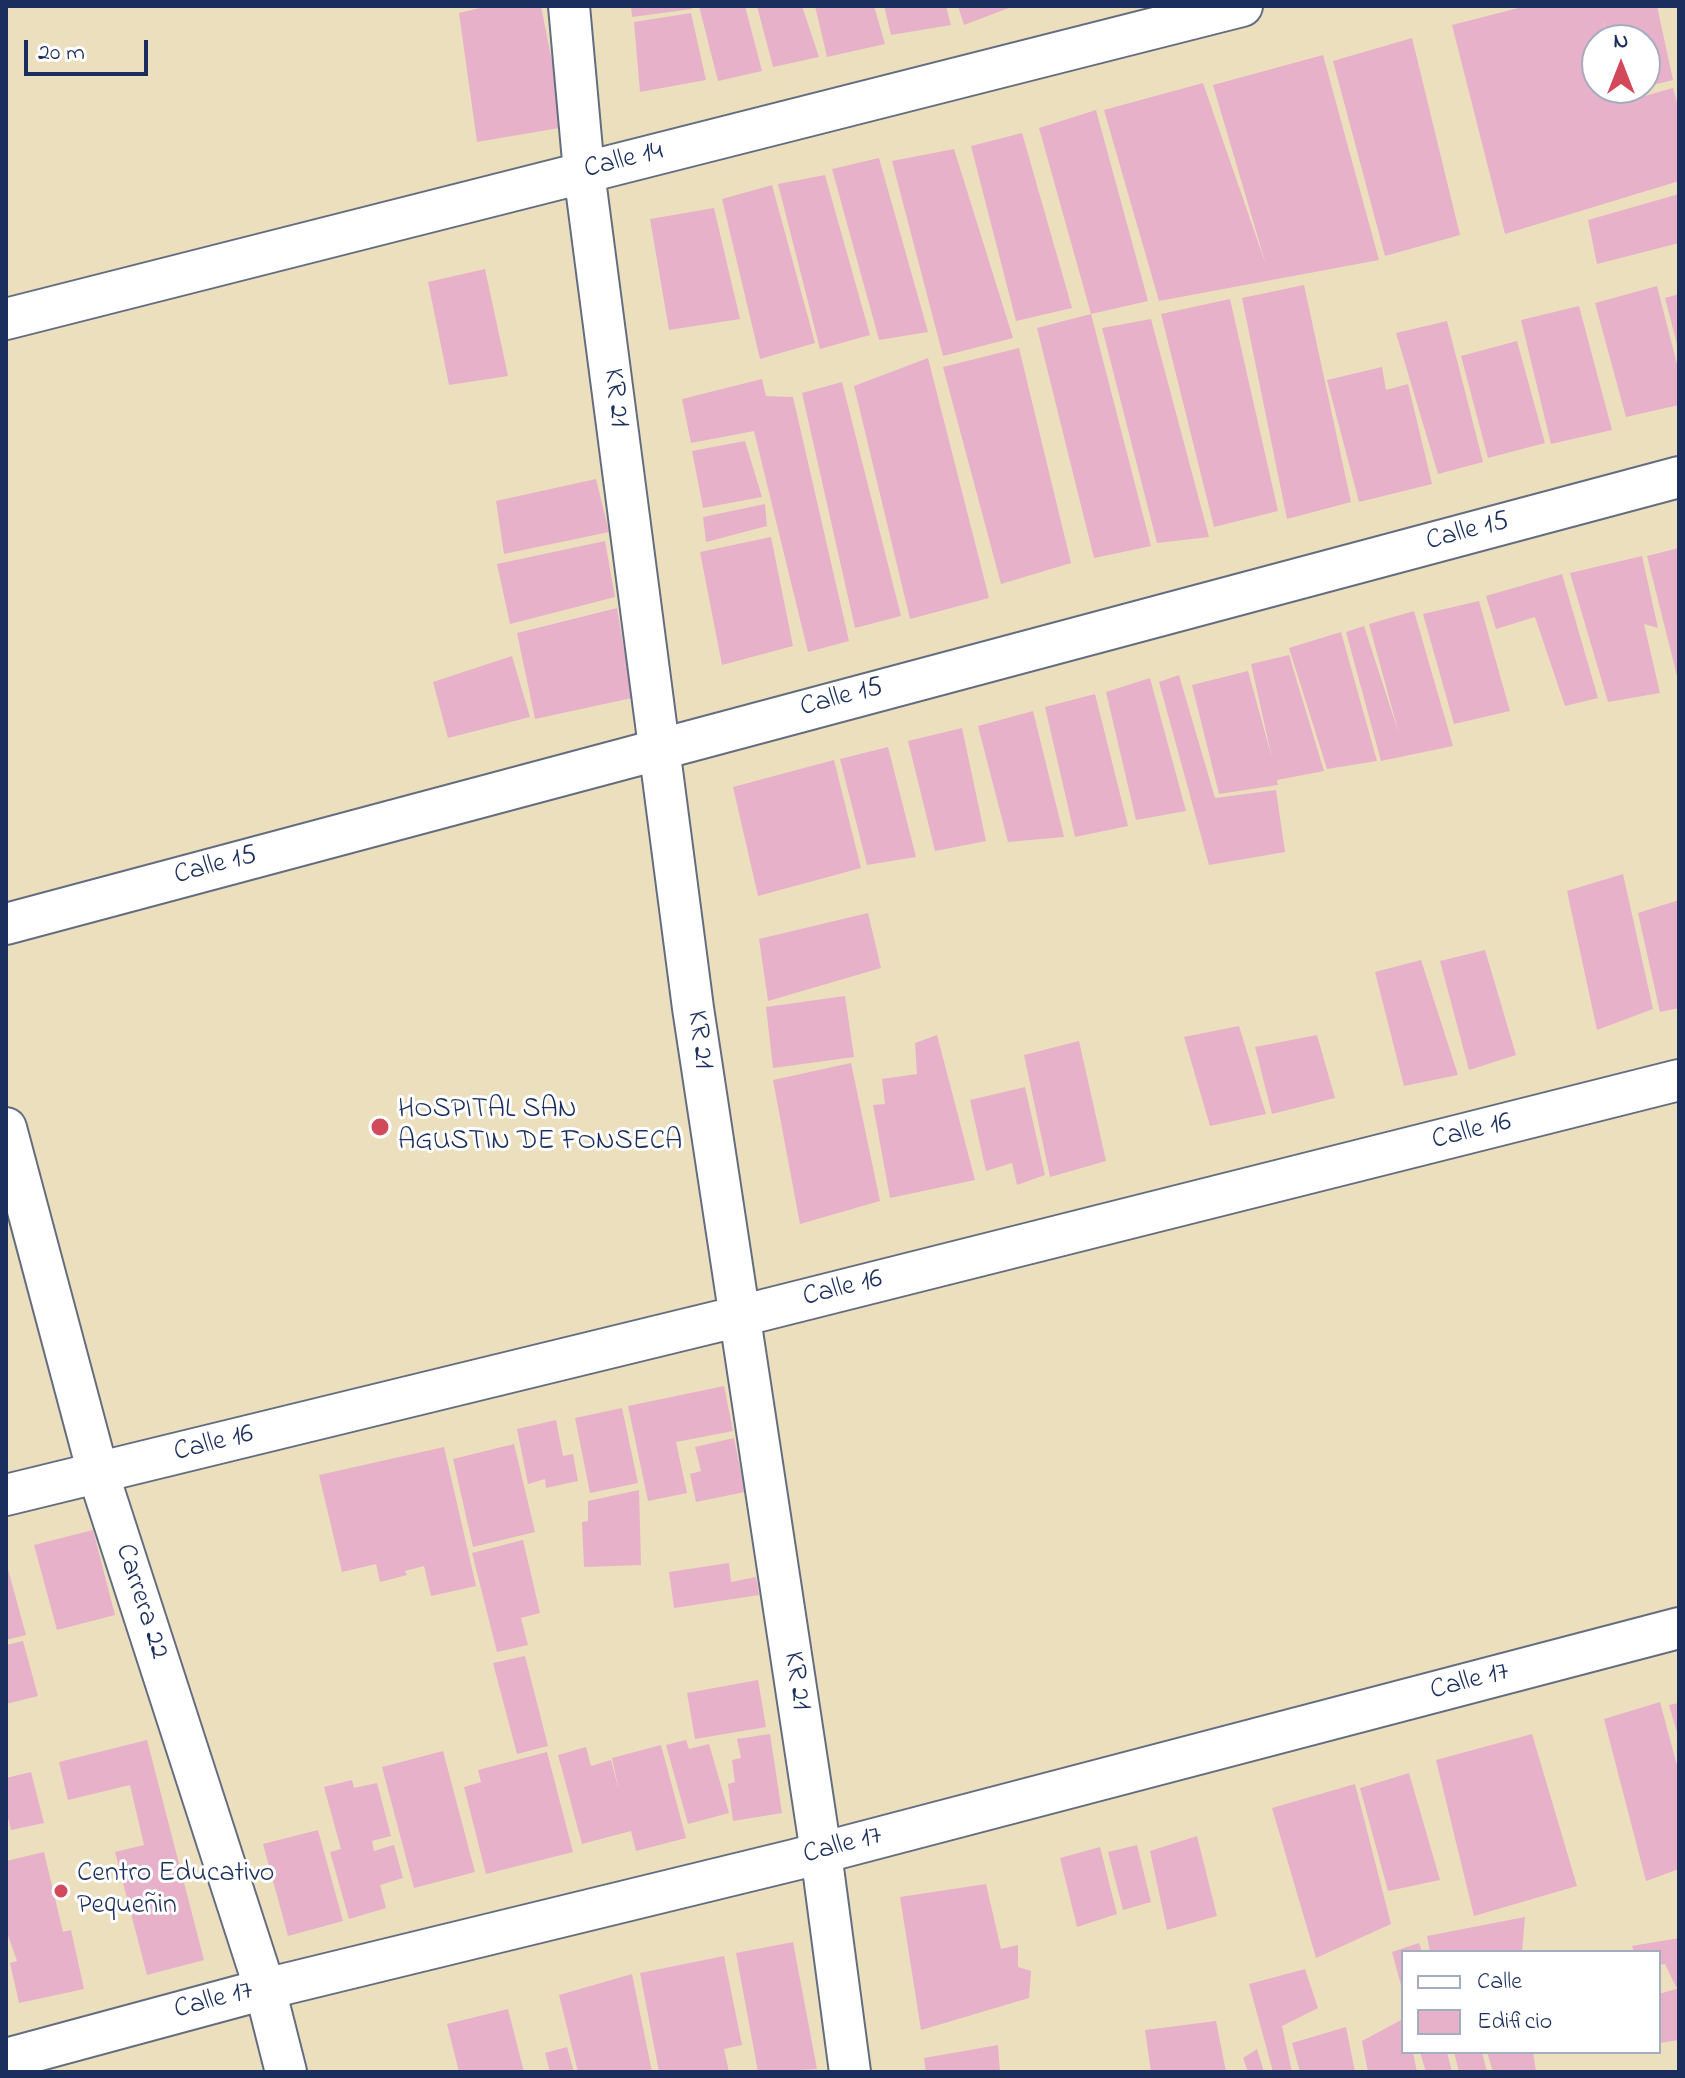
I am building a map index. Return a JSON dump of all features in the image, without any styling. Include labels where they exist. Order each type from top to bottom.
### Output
[{"type":"street","name":"KR 21","points":[[569,6],[584,172],[693,1008],[821,1853],[850,2072]]},
{"type":"street","name":"Calle 14","points":[[6,319],[1242,6]]},
{"type":"street","name":"Calle 15","points":[[6,924],[1679,477]]},
{"type":"street","name":"Calle 16","points":[[6,1495],[740,1316],[1679,1080]]},
{"type":"street","name":"Carrera 22","points":[[6,1128],[98,1473],[265,1989],[286,2072]]},
{"type":"street","name":"Calle 17","points":[[6,2059],[265,1989],[821,1853],[1679,1628]]},
{"type":"building","points":[[488,6],[541,6],[565,127],[477,142],[459,13]]},
{"type":"building","points":[[631,6],[691,6],[692,9],[632,17]]},
{"type":"building","points":[[699,6],[745,6],[762,71],[718,81]]},
{"type":"building","points":[[757,6],[802,6],[819,57],[773,67]]},
{"type":"building","points":[[815,6],[874,6],[885,44],[827,57]]},
{"type":"building","points":[[884,6],[946,6],[951,25],[891,35]]},
{"type":"building","points":[[958,6],[1014,6],[964,25]]},
{"type":"building","points":[[1526,6],[1657,6],[1661,24],[1604,24],[1603,20],[1604,24],[1581,24],[1581,104],[1661,104],[1661,91],[1673,88],[1679,110],[1679,181],[1505,234],[1452,25]]},
{"type":"building","points":[[691,13],[706,80],[640,92],[634,22]]},
{"type":"building","points":[[1661,24],[1673,80],[1661,83]]},
{"type":"building","points":[[1412,38],[1460,235],[1385,256],[1333,61]]},
{"type":"building","points":[[1323,55],[1379,260],[1159,301],[1104,110],[1203,83],[1266,265],[1213,85]]},
{"type":"building","points":[[1096,110],[1148,301],[1091,314],[1039,128]]},
{"type":"building","points":[[1022,133],[1072,308],[1016,321],[971,146]]},
{"type":"building","points":[[954,149],[1013,338],[943,356],[892,161]]},
{"type":"building","points":[[879,158],[928,332],[879,340],[832,169]]},
{"type":"building","points":[[825,175],[870,335],[820,349],[778,184]]},
{"type":"building","points":[[772,185],[815,343],[760,359],[722,199]]},
{"type":"building","points":[[1679,194],[1679,243],[1597,264],[1588,220]]},
{"type":"building","points":[[714,208],[740,319],[669,330],[650,219]]},
{"type":"building","points":[[485,269],[508,376],[449,385],[428,282]]},
{"type":"building","points":[[1304,285],[1351,502],[1287,519],[1242,298]]},
{"type":"building","points":[[1657,286],[1679,372],[1679,405],[1626,417],[1595,303]]},
{"type":"building","points":[[1679,294],[1679,348],[1678,348],[1665,298]]},
{"type":"building","points":[[1230,299],[1278,511],[1214,527],[1161,314]]},
{"type":"building","points":[[1579,306],[1612,430],[1551,444],[1521,320]]},
{"type":"building","points":[[1091,314],[1151,546],[1094,558],[1037,328]]},
{"type":"building","points":[[1151,319],[1209,537],[1157,543],[1102,328]]},
{"type":"building","points":[[1447,321],[1483,462],[1438,474],[1396,333]]},
{"type":"building","points":[[1517,341],[1545,443],[1488,458],[1461,356]]},
{"type":"building","points":[[1019,348],[1071,563],[1001,584],[943,367]]},
{"type":"building","points":[[928,358],[989,598],[910,619],[854,386]]},
{"type":"building","points":[[1382,367],[1386,390],[1408,384],[1432,484],[1359,502],[1327,380]]},
{"type":"building","points":[[762,379],[766,396],[793,397],[849,641],[808,652],[754,431],[691,443],[682,399]]},
{"type":"building","points":[[842,382],[901,616],[855,628],[802,393]]},
{"type":"building","points":[[745,441],[762,497],[703,508],[692,451]]},
{"type":"building","points":[[596,479],[609,532],[504,554],[496,501]]},
{"type":"building","points":[[765,504],[767,526],[706,542],[703,517]]},
{"type":"building","points":[[771,537],[793,646],[722,665],[700,552]]},
{"type":"building","points":[[605,541],[615,597],[510,624],[497,564]]},
{"type":"building","points":[[1679,548],[1679,680],[1678,680],[1647,556]]},
{"type":"building","points":[[1642,556],[1658,628],[1644,624],[1660,693],[1608,702],[1570,573]]},
{"type":"building","points":[[1562,574],[1598,698],[1565,706],[1535,617],[1496,629],[1486,596]]},
{"type":"building","points":[[1479,601],[1510,711],[1454,724],[1423,614]]},
{"type":"building","points":[[617,608],[632,698],[535,719],[517,633]]},
{"type":"building","points":[[1414,611],[1453,746],[1381,761],[1346,632],[1364,626],[1399,734],[1369,624]]},
{"type":"building","points":[[1341,632],[1377,761],[1327,769],[1289,648]]},
{"type":"building","points":[[1289,655],[1324,771],[1277,780],[1278,785],[1219,794],[1192,685],[1248,671],[1272,758],[1251,664]]},
{"type":"building","points":[[512,656],[530,717],[448,738],[433,682]]},
{"type":"building","points":[[1179,675],[1215,798],[1276,790],[1285,852],[1209,865],[1159,682]]},
{"type":"building","points":[[1150,678],[1186,811],[1136,820],[1106,692]]},
{"type":"building","points":[[1095,694],[1128,826],[1075,837],[1045,707]]},
{"type":"building","points":[[1033,711],[1064,837],[1008,842],[978,726]]},
{"type":"building","points":[[962,728],[986,841],[935,851],[908,741]]},
{"type":"building","points":[[888,747],[916,857],[867,865],[840,759]]},
{"type":"building","points":[[834,760],[861,868],[758,896],[733,787]]},
{"type":"building","points":[[1623,874],[1653,1009],[1597,1030],[1567,891]]},
{"type":"building","points":[[1679,900],[1679,1008],[1660,1012],[1638,913]]},
{"type":"building","points":[[868,913],[881,968],[768,1001],[759,939]]},
{"type":"building","points":[[1485,950],[1516,1055],[1469,1070],[1440,961]]},
{"type":"building","points":[[1421,960],[1458,1075],[1404,1086],[1375,972]]},
{"type":"building","points":[[845,996],[854,1057],[773,1068],[766,1007]]},
{"type":"building","points":[[1239,1026],[1266,1114],[1210,1126],[1184,1037]]},
{"type":"building","points":[[937,1035],[975,1180],[890,1198],[873,1105],[885,1104],[882,1079],[917,1074],[915,1043]]},
{"type":"building","points":[[1317,1035],[1335,1098],[1272,1114],[1255,1047]]},
{"type":"building","points":[[1079,1041],[1106,1161],[1050,1177],[1024,1055]]},
{"type":"building","points":[[851,1063],[880,1201],[800,1224],[773,1080]]},
{"type":"building","points":[[1025,1087],[1045,1175],[1017,1185],[1012,1163],[986,1171],[970,1100]]},
{"type":"building","points":[[724,1386],[733,1431],[676,1442],[687,1493],[648,1501],[628,1406]]},
{"type":"building","points":[[622,1408],[638,1483],[590,1493],[575,1418]]},
{"type":"building","points":[[556,1420],[563,1456],[573,1454],[578,1481],[546,1488],[545,1479],[528,1484],[517,1429]]},
{"type":"building","points":[[734,1438],[745,1492],[696,1502],[690,1474],[701,1471],[695,1447]]},
{"type":"building","points":[[514,1444],[535,1532],[473,1547],[453,1459]]},
{"type":"building","points":[[444,1447],[476,1586],[431,1596],[424,1566],[405,1571],[407,1575],[380,1582],[376,1564],[342,1572],[319,1475]]},
{"type":"building","points":[[639,1490],[641,1565],[584,1567],[582,1522],[588,1521],[588,1501]]},
{"type":"building","points":[[93,1530],[115,1615],[57,1630],[34,1545]]},
{"type":"building","points":[[523,1540],[540,1613],[521,1618],[528,1645],[497,1652],[472,1553]]},
{"type":"building","points":[[6,1562],[26,1635],[6,1640]]},
{"type":"building","points":[[729,1563],[731,1582],[756,1577],[759,1595],[674,1608],[669,1572]]},
{"type":"building","points":[[23,1641],[38,1696],[6,1704],[6,1645]]},
{"type":"building","points":[[525,1656],[548,1746],[517,1754],[493,1663]]},
{"type":"building","points":[[758,1680],[766,1727],[695,1739],[687,1693]]},
{"type":"building","points":[[1660,1702],[1679,1773],[1679,1869],[1646,1881],[1604,1719]]},
{"type":"building","points":[[1679,1703],[1679,1736],[1678,1736],[1669,1705]]},
{"type":"building","points":[[770,1734],[782,1813],[733,1821],[728,1784],[735,1782],[732,1760],[741,1758],[737,1739]]},
{"type":"building","points":[[1532,1734],[1577,1886],[1474,1916],[1436,1760]]},
{"type":"building","points":[[147,1740],[204,1960],[147,1975],[115,1852],[144,1845],[130,1785],[68,1800],[59,1762]]},
{"type":"building","points":[[686,1740],[689,1749],[709,1744],[729,1813],[688,1824],[666,1745]]},
{"type":"building","points":[[661,1745],[686,1838],[636,1851],[631,1831],[582,1844],[558,1755],[586,1747],[591,1766],[611,1760],[619,1791],[612,1758]]},
{"type":"building","points":[[443,1751],[475,1872],[414,1888],[382,1767]]},
{"type":"building","points":[[547,1752],[573,1852],[486,1874],[464,1787],[481,1782],[478,1770]]},
{"type":"building","points":[[31,1772],[44,1823],[11,1830],[6,1810],[6,1778]]},
{"type":"building","points":[[1409,1773],[1440,1880],[1388,1891],[1360,1788]]},
{"type":"building","points":[[352,1780],[354,1788],[377,1783],[391,1836],[372,1841],[374,1851],[394,1845],[403,1878],[380,1885],[386,1908],[349,1919],[330,1852],[341,1849],[324,1787]]},
{"type":"building","points":[[1355,1784],[1391,1924],[1316,1958],[1272,1808]]},
{"type":"building","points":[[318,1830],[343,1921],[288,1936],[263,1844]]},
{"type":"building","points":[[1197,1836],[1217,1916],[1167,1930],[1150,1851]]},
{"type":"building","points":[[1137,1845],[1151,1902],[1123,1910],[1108,1852]]},
{"type":"building","points":[[1100,1847],[1117,1914],[1077,1927],[1060,1858]]},
{"type":"building","points":[[44,1852],[63,1932],[71,1930],[84,1989],[19,2003],[10,1963],[17,1961],[6,1930],[6,1861]]},
{"type":"building","points":[[986,1884],[1001,1949],[1018,1945],[1018,1967],[1031,1971],[1029,1998],[921,2030],[900,1897]]},
{"type":"building","points":[[1525,1917],[1522,1950],[1430,1950],[1427,1936]]},
{"type":"building","points":[[1679,1938],[1679,1986],[1676,1987],[1665,1964],[1661,1965],[1661,1950],[1633,1950],[1632,1946]]},
{"type":"building","points":[[793,1942],[817,2069],[758,2072],[736,1953]]},
{"type":"building","points":[[1419,1943],[1421,1950],[1401,1950],[1401,1985],[1392,1952]]},
{"type":"building","points":[[724,1956],[742,2045],[724,2049],[729,2072],[659,2072],[640,1973]]},
{"type":"building","points":[[1305,1969],[1318,2008],[1282,2026],[1292,2072],[1273,2072],[1249,1984]]},
{"type":"building","points":[[632,1974],[652,2072],[578,2072],[559,1995]]},
{"type":"building","points":[[1679,1988],[1679,2040],[1661,2043],[1661,1993]]},
{"type":"building","points":[[508,2009],[524,2072],[459,2072],[447,2024]]},
{"type":"building","points":[[1401,2020],[1401,2054],[1413,2054],[1417,2072],[1368,2072],[1362,2041]]},
{"type":"building","points":[[1216,2021],[1226,2072],[1151,2072],[1145,2030]]},
{"type":"building","points":[[1346,2027],[1355,2072],[1300,2072],[1292,2043]]},
{"type":"building","points":[[998,2045],[1000,2072],[926,2072],[924,2058]]},
{"type":"building","points":[[567,2047],[574,2072],[550,2072],[545,2053]]},
{"type":"building","points":[[1257,2049],[1264,2072],[1248,2072],[1243,2058]]},
{"type":"building","points":[[1421,2054],[1448,2054],[1452,2072],[1426,2072]]},
{"type":"building","points":[[1454,2054],[1482,2054],[1487,2072],[1459,2072]]},
{"type":"building","points":[[1488,2054],[1533,2054],[1536,2072],[1493,2072]]},
{"type":"place","name":"HOSPITAL SAN AGUSTIN DE FONSECA","points":[[380,1127]]},
{"type":"place","name":"Centro Educativo Pequeñin","points":[[61,1891]]}]
